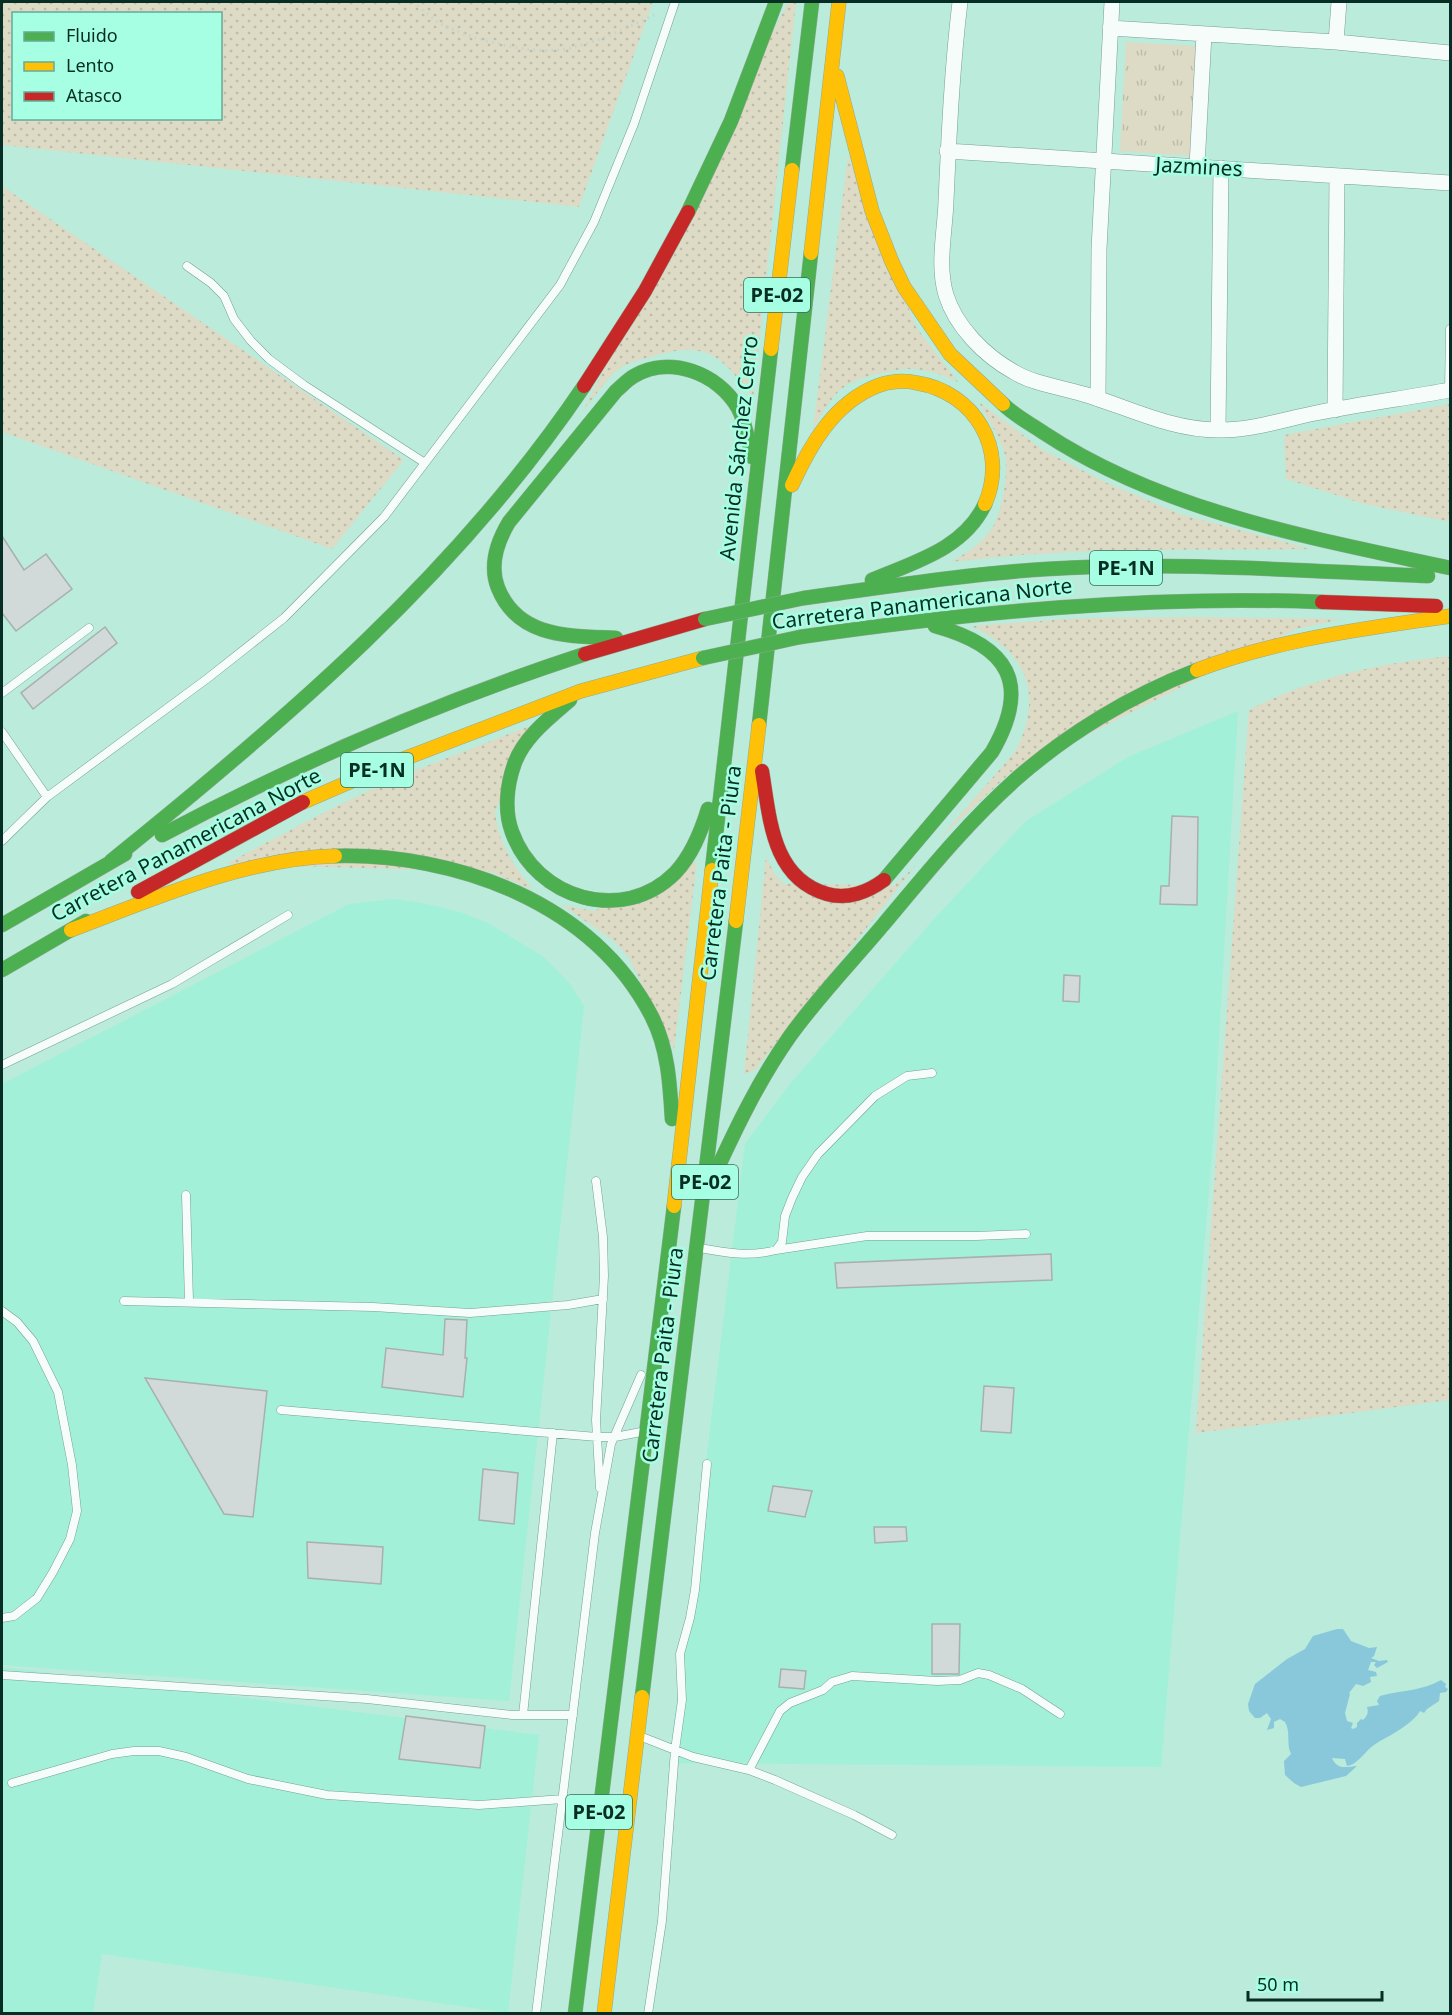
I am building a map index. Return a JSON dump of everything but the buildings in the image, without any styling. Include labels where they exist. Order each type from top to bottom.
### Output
[{"type":"highway","points":[[111,861],[236,759],[347,659],[466,535],[537,452],[622,330],[673,243],[722,143],[757,57],[776,2]]},
{"type":"highway","name":"Avenida Sánchez Cerro","points":[[724,756],[812,2]]},
{"type":"highway","points":[[839,2],[833,57],[860,168],[892,264],[936,336],[989,394],[1056,442],[1125,477],[1187,502],[1269,528],[1450,568]]},
{"type":"highway","name":"PE-02","points":[[784,502],[833,57]]},
{"type":"highway","points":[[629,639],[565,635],[541,630],[528,625],[508,609],[497,590],[494,565],[499,540],[509,522],[616,391],[634,376],[661,367],[682,368],[703,374],[713,380],[730,397],[744,424],[756,475]]},
{"type":"highway","points":[[784,502],[803,461],[829,422],[852,399],[873,388],[898,381],[923,382],[949,392],[970,408],[979,419],[988,438],[993,471],[990,493],[980,515],[964,534],[942,548],[849,591]]},
{"type":"highway","name":"Carretera Paita - Piura","points":[[604,2013],[703,1202],[784,502]]},
{"type":"highway","name":"Carretera Panamericana Norte","points":[[2,925],[111,861],[282,773],[377,731],[537,670],[629,639],[705,620],[804,598],[849,591],[1049,569],[1156,567],[1450,577]]},
{"type":"highway","name":"Carretera Panamericana Norte","points":[[2,970],[182,866],[297,805],[393,763],[580,691],[703,658],[800,637],[913,621],[1092,604],[1277,600],[1450,606]]},
{"type":"highway","points":[[703,1202],[748,1107],[792,1034],[910,893],[978,817],[1014,780],[1049,752],[1151,690],[1251,652],[1336,633],[1450,616]]},
{"type":"highway","points":[[757,743],[777,844],[781,857],[792,874],[807,886],[836,895],[865,892],[883,881],[992,752],[1005,732],[1012,713],[1013,699],[1008,677],[995,655],[984,644],[960,632],[913,621]]},
{"type":"highway","points":[[580,691],[558,710],[530,740],[514,764],[508,786],[508,813],[513,838],[519,850],[526,861],[545,880],[564,891],[598,900],[624,900],[646,893],[668,880],[685,861],[701,830],[724,756]]},
{"type":"highway","name":"Carretera Paita - Piura","points":[[575,2013],[676,1191],[724,756]]},
{"type":"highway","points":[[71,930],[185,888],[262,865],[320,856],[378,856],[428,863],[511,890],[546,907],[594,942],[624,972],[639,992],[655,1025],[666,1059],[676,1191]]},
{"type":"street","points":[[960,2],[947,151],[942,278],[952,311],[976,343],[1015,373],[1185,428],[1244,429],[1450,390]]},
{"type":"street","points":[[1098,399],[1099,249],[1112,2]]},
{"type":"street","points":[[1336,42],[1338,2]]},
{"type":"street","points":[[1110,28],[1336,42],[1450,53]]},
{"type":"street","points":[[1197,166],[1204,34]]},
{"type":"street","name":"Jazmines","points":[[947,151],[1450,183]]},
{"type":"street","points":[[1218,430],[1221,168]]},
{"type":"street","points":[[1335,410],[1337,176]]},
{"type":"lane","points":[[2,841],[47,797],[208,678],[284,618],[384,517],[560,285],[594,222],[634,124],[674,4]]},
{"type":"lane","points":[[187,266],[211,283],[224,296],[234,319],[269,359],[304,385],[425,463]]},
{"type":"lane","points":[[1450,330],[1450,390]]},
{"type":"lane","points":[[2,693],[89,628]]},
{"type":"lane","points":[[2,732],[47,797]]},
{"type":"lane","points":[[2,1065],[172,984],[288,915]]},
{"type":"lane","points":[[776,1250],[782,1242],[785,1216],[792,1198],[802,1177],[818,1154],[875,1096],[907,1077],[932,1074]]},
{"type":"lane","points":[[596,1181],[603,1237],[603,1299],[596,1420],[601,1501]]},
{"type":"lane","points":[[186,1195],[189,1301]]},
{"type":"lane","points":[[697,1247],[751,1256],[867,1236],[1026,1234]]},
{"type":"lane","points":[[124,1301],[373,1307],[470,1313],[568,1305],[603,1299]]},
{"type":"lane","points":[[2,1311],[17,1322],[33,1341],[58,1392],[78,1511],[70,1539],[37,1598],[14,1616],[2,1618]]},
{"type":"lane","points":[[536,2013],[596,1533],[611,1444],[657,1338]]},
{"type":"lane","points":[[281,1410],[597,1437],[615,1437],[646,1431]]},
{"type":"lane","points":[[523,1715],[553,1433]]},
{"type":"lane","points":[[648,2013],[662,1921],[675,1750],[682,1700],[680,1654],[695,1590],[707,1464]]},
{"type":"lane","points":[[749,1770],[780,1710],[790,1703],[823,1690],[832,1682],[852,1676],[937,1681],[960,1680],[978,1673],[989,1675],[1022,1689],[1060,1714]]},
{"type":"lane","points":[[2,1675],[367,1699],[523,1715],[573,1715]]},
{"type":"lane","points":[[638,1736],[693,1757],[749,1770],[854,1815],[892,1835]]},
{"type":"lane","points":[[12,1783],[112,1754],[159,1751],[186,1757],[248,1779],[327,1795],[478,1804],[563,1799]]},
{"type":"path","points":[[413,2],[438,21],[466,35],[524,48],[558,50],[597,40],[674,4]]},
{"type":"shaded area","points":[[1238,711],[1213,1142],[1161,1767],[669,1763],[745,1144],[790,1084],[934,919],[1026,821],[1128,757]]},
{"type":"shaded area","points":[[394,899],[460,912],[490,924],[545,958],[570,984],[584,1006],[509,1701],[2,1665],[2,1084],[349,904]]},
{"type":"shaded area","points":[[2,1667],[539,1735],[508,2013],[102,1954],[93,2013],[2,2014]]},
{"type":"green space","points":[[2,2],[653,2],[579,207],[2,145]]},
{"type":"green space","points":[[788,2],[796,2],[753,399],[723,363],[712,356],[688,350],[654,356],[623,367],[610,377],[583,411]]},
{"type":"green space","points":[[1126,42],[1196,46],[1190,156],[1120,151]]},
{"type":"green space","points":[[848,156],[916,327],[958,382],[936,373],[913,369],[895,370],[864,378],[839,391],[813,429]]},
{"type":"green space","points":[[2,186],[404,460],[332,549],[2,432]]},
{"type":"green space","points":[[979,402],[1043,450],[1107,483],[1180,514],[1311,549],[1110,550],[950,562],[966,553],[990,531],[998,515],[1004,492],[1006,460],[1004,451]]},
{"type":"green space","points":[[1450,404],[1450,522],[1364,504],[1286,479],[1284,435]]},
{"type":"green space","points":[[1081,618],[1342,619],[1297,629],[1009,774],[936,842],[1015,752],[1024,732],[1028,712],[1029,694],[1018,663],[1006,649],[971,626]]},
{"type":"green space","points":[[1450,657],[1450,1400],[1196,1433],[1249,710],[1271,699],[1342,674]]},
{"type":"green space","points":[[532,725],[495,812],[500,835],[508,854],[533,890],[491,872],[226,864],[393,779]]},
{"type":"green space","points":[[766,857],[774,873],[784,884],[895,885],[916,865],[755,1070],[744,1074]]},
{"type":"green space","points":[[697,861],[674,1050],[629,958],[613,940],[562,905],[594,911]]},
{"type":"water","points":[[1343,1629],[1351,1641],[1369,1648],[1377,1647],[1371,1658],[1388,1662],[1377,1668],[1374,1665],[1376,1662],[1371,1662],[1368,1670],[1376,1672],[1377,1676],[1370,1677],[1371,1682],[1363,1686],[1356,1684],[1349,1693],[1345,1713],[1347,1721],[1353,1723],[1351,1728],[1357,1727],[1357,1723],[1366,1717],[1367,1707],[1379,1705],[1377,1701],[1380,1696],[1419,1688],[1441,1680],[1448,1689],[1440,1693],[1439,1701],[1424,1713],[1420,1711],[1407,1725],[1373,1746],[1351,1765],[1347,1766],[1345,1759],[1332,1758],[1339,1766],[1346,1767],[1357,1766],[1346,1776],[1301,1787],[1285,1775],[1284,1761],[1291,1754],[1285,1722],[1280,1719],[1274,1722],[1274,1728],[1267,1730],[1271,1719],[1267,1713],[1260,1718],[1255,1718],[1249,1711],[1248,1704],[1255,1684],[1287,1659],[1305,1649],[1313,1636]]},
{"type":"traffic: fast","points":[[688,212],[731,121],[776,2]]},
{"type":"traffic: fast","points":[[792,170],[812,2]]},
{"type":"traffic: fast","points":[[759,725],[811,253]]},
{"type":"traffic: fast","points":[[712,870],[771,349]]},
{"type":"traffic: fast","points":[[616,638],[547,631],[518,617],[498,588],[494,571],[498,546],[509,522],[616,391],[631,378],[648,370],[663,367],[692,371],[718,385],[741,414],[752,457]]},
{"type":"traffic: fast","points":[[111,861],[241,754],[366,641],[425,582],[535,454],[584,386]]},
{"type":"traffic: fast","points":[[1003,404],[1023,420],[1090,460],[1189,503],[1293,533],[1450,568]]},
{"type":"traffic: fast","points":[[872,580],[921,560],[951,543],[976,519],[985,504]]},
{"type":"traffic: fast","points":[[804,598],[986,574],[1094,567],[1238,568],[1428,576]]},
{"type":"traffic: fast","points":[[705,619],[804,598]]},
{"type":"traffic: fast","points":[[800,637],[995,613],[1126,603],[1256,600],[1322,602]]},
{"type":"traffic: fast","points":[[884,880],[992,752],[1004,728],[1010,706],[1011,687],[1006,671],[996,656],[980,644],[960,634],[935,626]]},
{"type":"traffic: fast","points":[[703,658],[800,637]]},
{"type":"traffic: fast","points":[[162,835],[265,783],[422,713],[585,654]]},
{"type":"traffic: fast","points":[[714,1176],[758,1087],[790,1036],[946,850],[980,814],[1035,763],[1078,732],[1148,691],[1197,670]]},
{"type":"traffic: fast","points":[[570,700],[530,737],[518,755],[507,798],[512,832],[524,855],[540,874],[560,888],[583,897],[607,901],[631,898],[654,889],[675,873],[695,843],[708,809]]},
{"type":"traffic: fast","points":[[2,925],[125,854]]},
{"type":"traffic: fast","points":[[335,856],[381,857],[427,864],[473,876],[517,893],[558,915],[595,943],[627,977],[652,1017],[662,1041],[672,1119]]},
{"type":"traffic: fast","points":[[2,970],[86,921]]},
{"type":"traffic: fast","points":[[642,1697],[736,921]]},
{"type":"traffic: fast","points":[[575,2014],[674,1206]]},
{"type":"traffic: slow","points":[[811,253],[839,2]]},
{"type":"traffic: slow","points":[[837,76],[872,211],[904,287],[950,354],[1003,404]]},
{"type":"traffic: slow","points":[[771,349],[792,170]]},
{"type":"traffic: slow","points":[[792,485],[815,441],[836,414],[848,403],[877,386],[892,382],[907,382],[937,389],[955,398],[970,411],[981,426],[989,444],[993,463],[991,483],[985,504]]},
{"type":"traffic: slow","points":[[1197,670],[1228,659],[1290,643],[1450,616]]},
{"type":"traffic: slow","points":[[303,802],[393,763],[581,691],[703,658]]},
{"type":"traffic: slow","points":[[736,921],[759,725]]},
{"type":"traffic: slow","points":[[71,930],[167,893],[234,872],[301,858],[335,856]]},
{"type":"traffic: slow","points":[[674,1206],[712,870]]},
{"type":"traffic: slow","points":[[604,2014],[642,1697]]},
{"type":"traffic: jam","points":[[584,386],[645,291],[688,212]]},
{"type":"traffic: jam","points":[[1322,602],[1436,606]]},
{"type":"traffic: jam","points":[[585,654],[705,619]]},
{"type":"traffic: jam","points":[[762,771],[777,844],[784,861],[795,875],[809,886],[835,896],[857,894],[884,880]]},
{"type":"traffic: jam","points":[[138,892],[303,802]]}]
